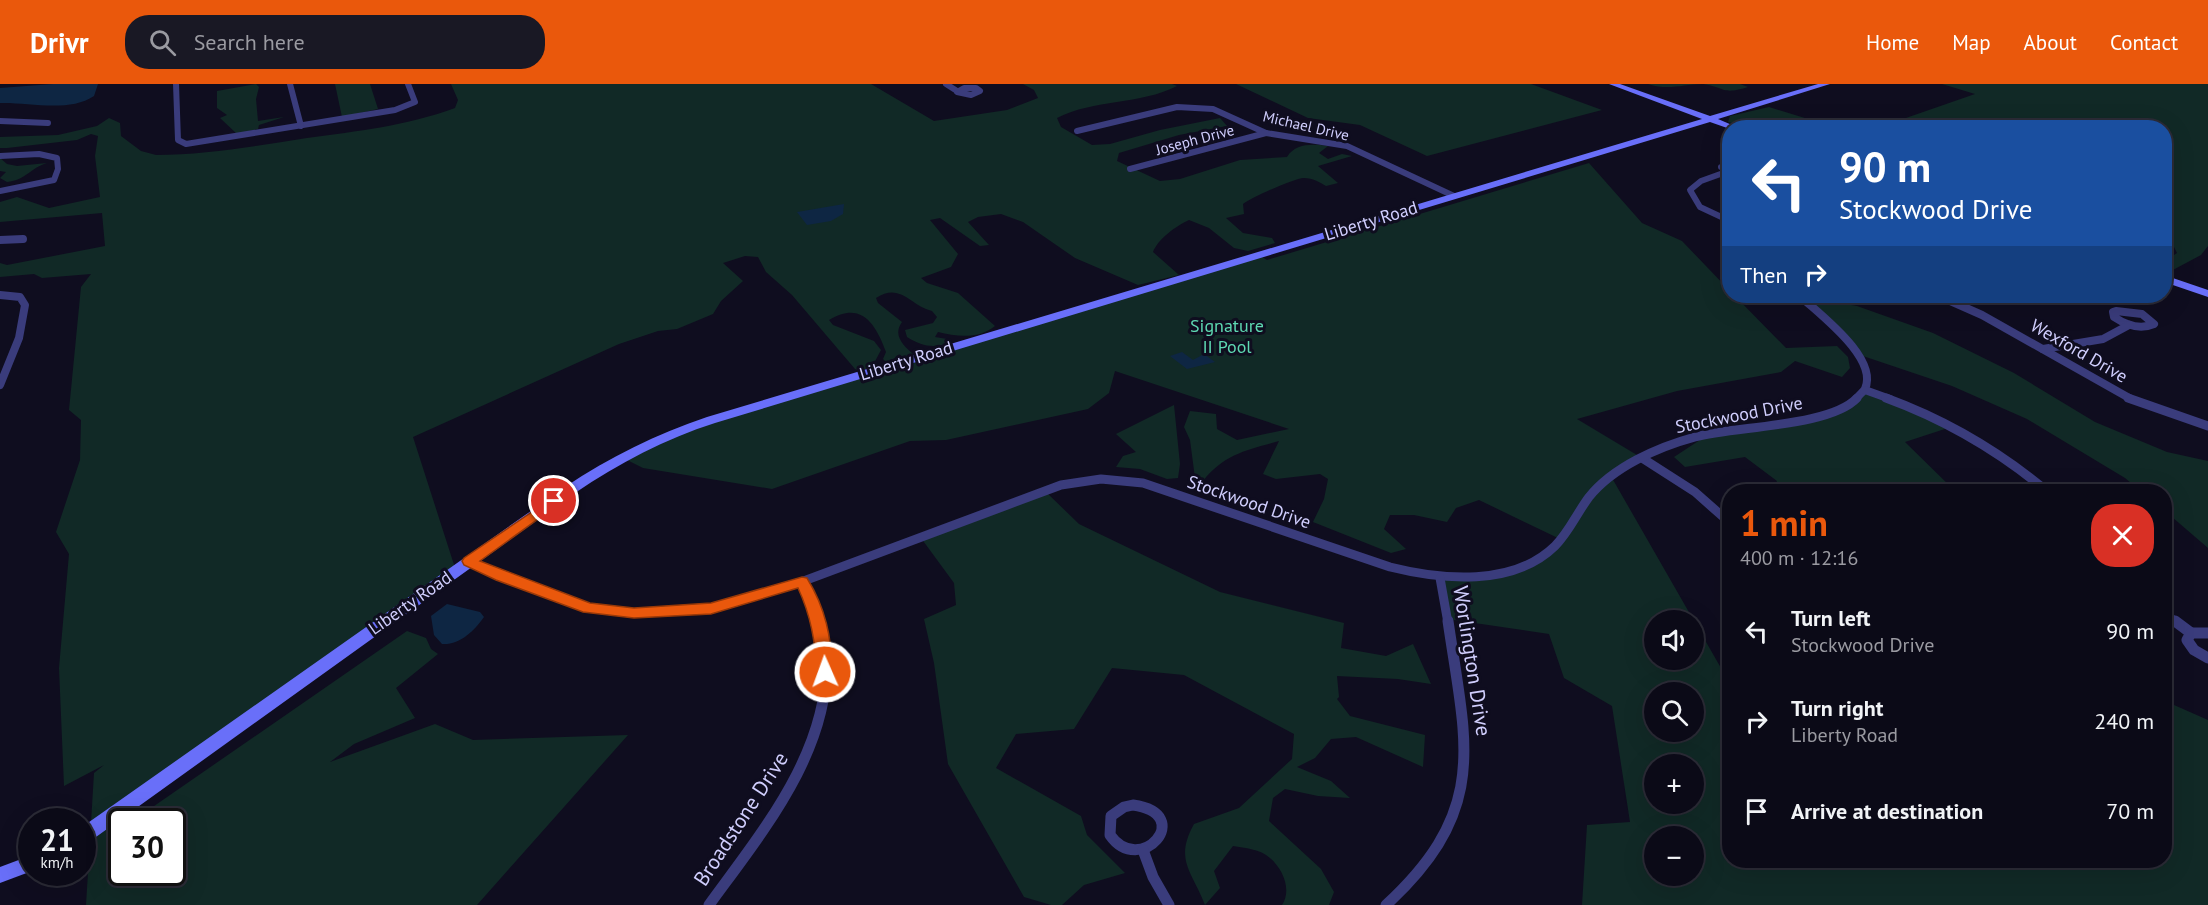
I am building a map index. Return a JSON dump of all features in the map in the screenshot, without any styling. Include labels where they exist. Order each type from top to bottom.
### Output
[{"type":"street","points":[[176,84],[178,140],[186,144],[407,106],[415,102],[408,84]]},
{"type":"street","points":[[290,84],[301,126]]},
{"type":"street","points":[[946,84],[957,91]]},
{"type":"street","points":[[1613,84],[1722,123]]},
{"type":"street","name":"Liberty Road","points":[[96,827],[470,561],[609,464],[641,445],[680,430],[1826,84]]},
{"type":"street","name":"Michael Drive","points":[[1077,131],[1188,106],[1213,109],[1266,133],[1347,146],[1454,196]]},
{"type":"street","points":[[0,121],[48,123]]},
{"type":"street","name":"Joseph Drive","points":[[1130,169],[1266,133]]},
{"type":"street","points":[[0,156],[46,154],[57,158],[58,165],[58,174],[54,180],[0,191]]},
{"type":"street","points":[[1722,174],[1701,181],[1690,190],[1693,201],[1701,209],[1722,218]]},
{"type":"street","points":[[0,240],[23,239]]},
{"type":"street","points":[[2172,281],[2208,294]]},
{"type":"street","points":[[0,295],[20,297],[25,304],[20,338],[0,385]]},
{"type":"street","points":[[1807,303],[1860,355],[1868,375],[1864,390],[1937,417],[1977,438],[2011,461],[2038,484]]},
{"type":"street","name":"Wexford Drive","points":[[1957,303],[1983,313],[2105,387],[2184,419],[2208,426]]},
{"type":"street","points":[[2043,349],[2103,339],[2129,325],[2142,327],[2154,324],[2151,319],[2140,314],[2127,311],[2113,312],[2114,317],[2129,325]]},
{"type":"street","name":"Stockwood Drive","points":[[470,561],[501,576],[588,608],[634,613],[711,608],[802,582],[1061,485],[1101,479],[1143,483],[1391,567],[1440,578],[1471,578],[1532,563],[1561,539],[1601,485],[1642,458],[1684,439],[1830,414],[1854,402],[1864,390]]},
{"type":"street","points":[[1642,458],[1695,492],[1722,516]]},
{"type":"street","name":"Worlington Drive","points":[[1386,905],[1421,868],[1446,835],[1458,803],[1463,777],[1465,734],[1440,578]]},
{"type":"street","name":"Broadstone Drive","points":[[708,905],[789,790],[809,749],[820,711],[826,657],[817,612],[802,582]]},
{"type":"street","points":[[2172,619],[2191,633],[2208,633]]},
{"type":"street","points":[[2191,633],[2188,636],[2189,645],[2208,658]]},
{"type":"street","points":[[1128,806],[1142,806],[1150,809],[1161,819],[1162,836],[1151,847],[1143,850],[1124,849],[1111,838],[1108,823],[1117,811],[1128,806]]},
{"type":"street","points":[[1143,850],[1153,877],[1169,905]]},
{"type":"street","points":[[0,875],[18,868]]},
{"type":"green space","points":[[256,84],[259,87],[256,99],[258,121],[284,117],[259,125],[258,129],[237,134],[220,118],[227,115],[217,108],[217,91]]},
{"type":"green space","points":[[335,84],[370,84],[378,109],[342,117]]},
{"type":"green space","points":[[451,84],[871,84],[934,121],[1007,110],[1038,98],[1034,90],[1023,84],[1172,84],[1177,86],[1148,96],[1071,112],[1057,118],[1061,127],[1092,145],[1110,144],[1160,130],[1220,118],[1227,126],[1179,135],[1119,153],[1117,161],[1160,181],[1180,179],[1240,160],[1287,157],[1295,149],[1305,145],[1328,146],[1319,153],[1328,159],[1342,154],[1352,156],[1318,166],[1338,183],[1326,186],[1307,178],[1292,181],[1247,201],[1243,204],[1244,214],[1226,218],[1243,233],[1272,238],[1275,243],[1248,251],[1234,248],[1209,228],[1189,220],[1168,233],[1153,252],[1179,275],[1138,285],[1075,258],[1023,222],[1001,214],[978,217],[968,222],[989,245],[980,246],[940,218],[930,220],[958,254],[951,267],[921,278],[927,283],[958,293],[995,326],[982,333],[968,336],[938,332],[935,337],[947,339],[947,344],[931,346],[922,344],[907,337],[905,330],[933,323],[937,317],[932,311],[899,294],[885,294],[876,298],[878,303],[902,322],[898,332],[900,340],[914,355],[886,362],[883,359],[886,352],[878,333],[866,318],[850,313],[829,320],[833,325],[874,341],[881,350],[872,367],[860,371],[855,369],[792,295],[766,272],[758,257],[745,256],[723,263],[743,281],[721,301],[713,314],[677,329],[658,331],[619,344],[413,437],[456,571],[124,808],[108,808],[108,820],[96,828],[96,808],[92,808],[94,773],[104,765],[64,786],[59,668],[69,554],[56,532],[80,460],[81,420],[69,410],[81,287],[91,274],[42,278],[34,274],[0,277],[0,263],[7,265],[105,246],[102,213],[0,222],[0,202],[17,197],[49,208],[100,197],[95,156],[98,136],[91,134],[77,140],[7,148],[0,148],[0,137],[58,135],[97,126],[109,118],[120,123],[121,136],[141,151],[156,155],[213,152],[382,127],[455,108],[458,100]]},
{"type":"green space","points":[[1236,84],[1531,84],[1602,110],[1427,156],[1360,125],[1308,118]]},
{"type":"green space","points":[[1648,84],[1703,84],[1669,87]]},
{"type":"green space","points":[[1703,84],[1740,84],[1748,87],[1729,91]]},
{"type":"green space","points":[[1942,84],[2208,84],[2208,246],[2201,255],[2172,270],[2172,256],[2177,253],[2172,247],[2172,120],[1900,120],[1975,94]]},
{"type":"green space","points":[[1769,107],[1811,120],[1729,120],[1730,116]]},
{"type":"green space","points":[[0,158],[7,164],[17,166],[47,163],[19,179],[7,182],[0,178],[6,172],[0,171]]},
{"type":"green space","name":"Signature II Pool","points":[[1589,163],[1642,223],[1682,241],[1722,283],[1722,303],[1742,303],[1786,348],[1837,346],[1848,357],[1850,368],[1842,377],[1795,361],[1781,372],[1677,391],[1577,419],[1642,458],[1612,478],[1688,610],[1644,610],[1644,670],[1704,670],[1704,638],[1722,670],[1722,868],[2172,868],[2172,704],[2208,720],[2208,905],[1582,905],[1587,825],[1630,822],[1612,706],[1564,678],[1549,634],[1447,619],[1440,578],[1471,577],[1532,563],[1560,539],[1479,500],[1456,508],[1447,522],[1414,515],[1390,515],[1384,529],[1406,549],[1391,553],[1313,522],[1324,499],[1328,479],[1320,474],[1276,479],[1263,474],[1279,441],[1237,454],[1219,465],[1203,481],[1195,478],[1190,440],[1184,427],[1190,411],[1216,414],[1217,429],[1237,440],[1289,429],[1115,371],[1109,393],[1088,409],[946,440],[910,441],[772,489],[643,468],[621,457],[653,440],[1259,255],[1267,260]]},
{"type":"green space","points":[[1807,303],[1840,303],[1857,306],[1933,333],[2014,373],[2095,422],[2167,452],[2208,461],[2208,548],[2172,517],[2172,484],[2132,484],[2027,419],[1952,386],[1860,355]]},
{"type":"green space","points":[[1865,390],[1954,426],[1905,442],[1948,484],[1776,484],[1777,481],[1745,457],[1685,467],[1674,457],[1709,434],[1830,414]]},
{"type":"green space","points":[[1174,405],[1180,464],[1178,478],[1167,479],[1140,469],[1116,467],[1123,456],[1136,452],[1116,434]]},
{"type":"green space","points":[[1045,491],[1079,524],[1220,592],[1344,623],[1341,648],[1386,656],[1413,644],[1431,684],[1398,679],[1337,676],[1339,697],[1337,699],[1350,716],[1425,735],[1423,767],[1356,737],[1331,739],[1315,758],[1297,767],[1331,781],[1350,798],[1318,796],[1285,789],[1273,798],[1269,821],[1321,869],[1334,892],[1329,905],[1282,905],[1286,893],[1285,880],[1275,863],[1262,853],[1233,846],[1214,871],[1220,888],[1205,905],[1185,856],[1188,836],[1194,824],[1239,808],[1292,759],[1294,734],[1184,675],[1112,668],[1074,729],[1016,734],[996,768],[1081,816],[1087,835],[1125,873],[1084,885],[1062,905],[1051,905],[1024,897],[948,764],[934,663],[924,619],[956,605],[954,583],[921,538]]},
{"type":"green space","points":[[407,631],[426,638],[431,649],[438,654],[396,688],[415,718],[354,744],[330,762],[435,724],[473,740],[628,735],[477,905],[86,905],[87,886],[96,886],[96,831],[108,830],[108,886],[186,886],[186,808],[151,808]]},
{"type":"water","points":[[53,84],[98,84],[94,96],[73,104],[48,106],[0,103],[0,88]]},
{"type":"water","points":[[844,204],[843,214],[831,221],[807,225],[797,212]]},
{"type":"water","points":[[1182,352],[1193,360],[1204,354],[1215,362],[1187,369],[1170,356]]},
{"type":"water","points":[[447,604],[480,612],[484,617],[461,640],[442,644],[434,635],[431,616]]},
{"type":"route","points":[[554,501],[470,561],[501,576],[588,608],[634,613],[711,608],[802,582],[817,612],[826,657],[825,672]]}]
